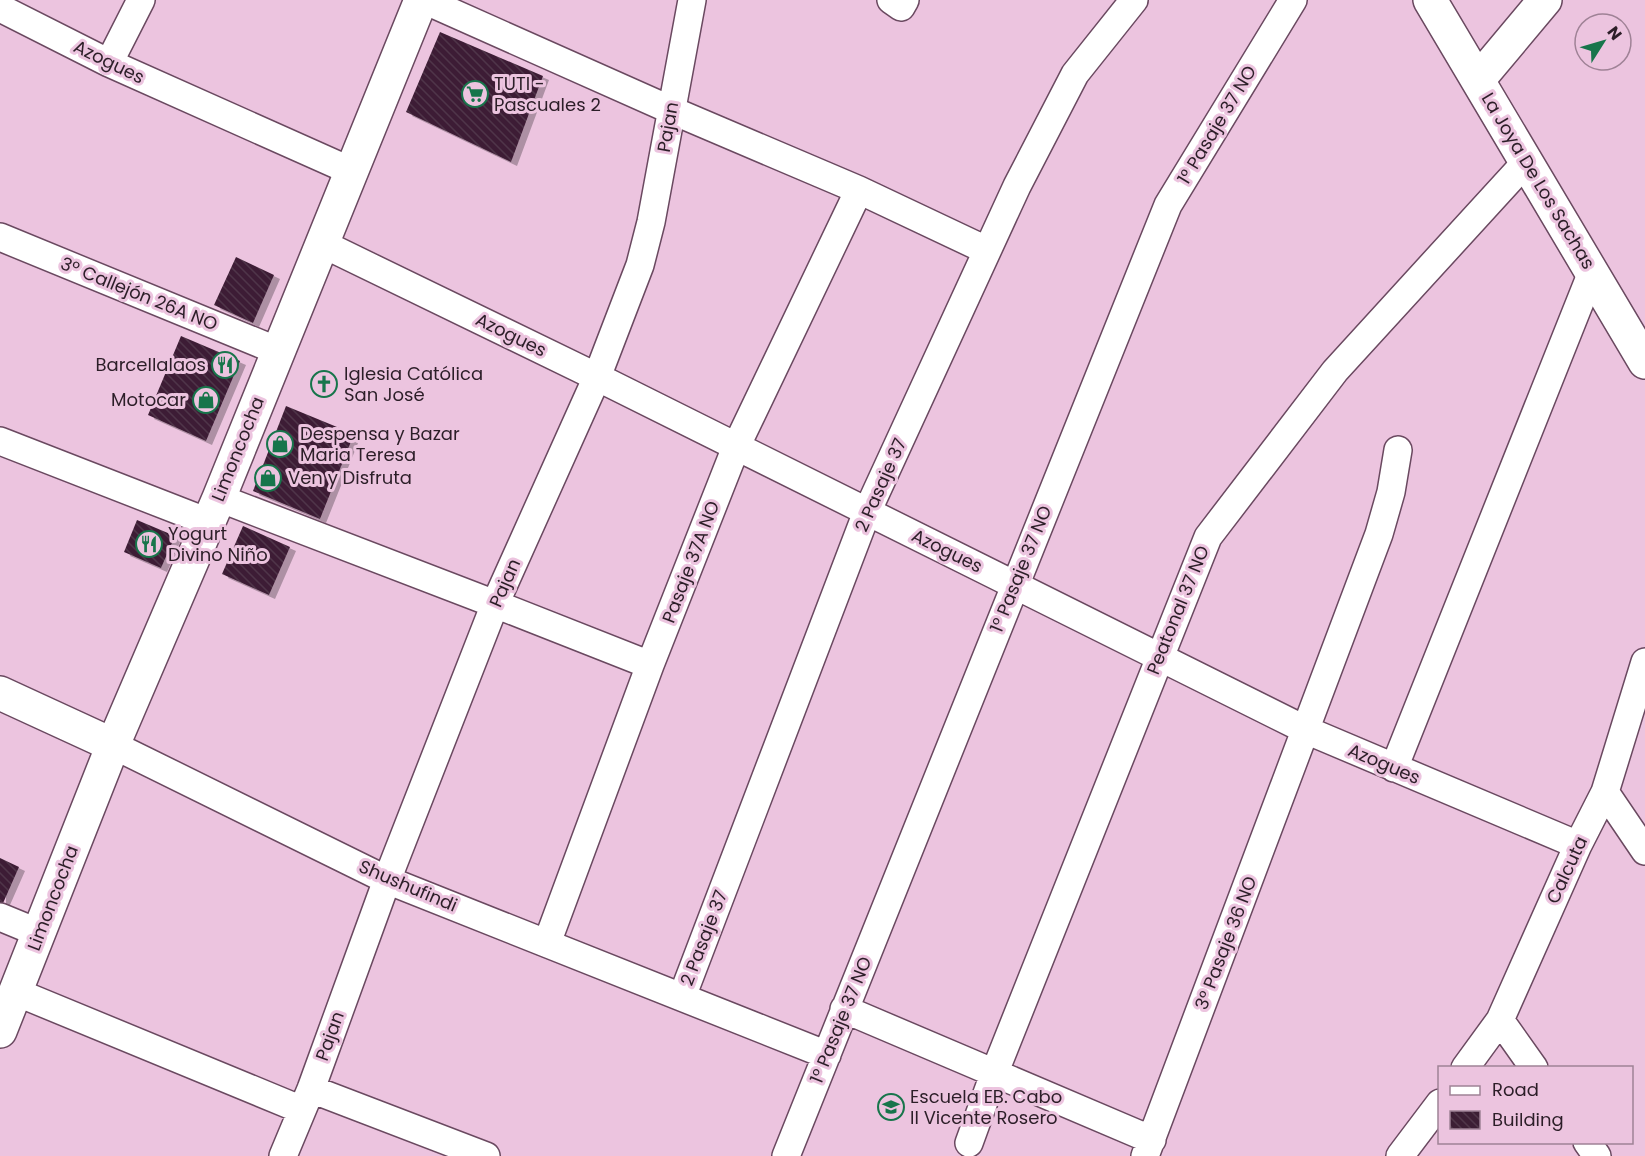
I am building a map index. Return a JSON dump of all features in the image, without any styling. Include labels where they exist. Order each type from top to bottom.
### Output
[{"type":"street","points":[[109,63],[141,0]]},
{"type":"street","points":[[423,0],[859,190],[986,250]]},
{"type":"street","name":"Limoncocha","points":[[0,1030],[113,745],[213,510],[423,0]]},
{"type":"street","name":"Pajan","points":[[283,1156],[387,880],[495,604],[597,377],[640,264],[651,222],[692,0]]},
{"type":"street","name":"2 Pasaje 37","points":[[682,997],[867,512],[986,250],[1075,74],[1134,0]]},
{"type":"street","name":"1° Pasaje 37 NO","points":[[786,1156],[1168,205],[1293,0]]},
{"type":"street","name":"La Joya De Los Sachas","points":[[1430,0],[1645,362]]},
{"type":"street","points":[[1478,80],[1545,0]]},
{"type":"street","name":"Azogues","points":[[0,8],[109,63],[351,171]]},
{"type":"street","name":"Peatonal 37 NO","points":[[969,1143],[994,1074],[1208,537],[1335,371],[1526,162]]},
{"type":"street","name":"Pasaje 37A NO","points":[[547,943],[650,665],[736,447],[859,190]]},
{"type":"street","name":"3º Callejón 26A NO","points":[[0,237],[278,351]]},
{"type":"street","name":"Azogues","points":[[321,243],[597,377],[1306,730],[1578,845]]},
{"type":"street","points":[[1394,768],[1592,272]]},
{"type":"street","points":[[0,441],[495,604],[650,665]]},
{"type":"street","name":"3° Pasaje 36 NO","points":[[1149,1148],[1379,534],[1391,492],[1398,450]]},
{"type":"street","name":"Calcuta","points":[[1466,1066],[1500,1020],[1578,845],[1605,792],[1645,662]]},
{"type":"street","name":"Shushufindi","points":[[0,693],[113,745],[387,880],[827,1055]]},
{"type":"street","points":[[1605,792],[1645,851]]},
{"type":"street","points":[[0,917],[39,933]]},
{"type":"street","points":[[16,992],[306,1100],[486,1156]]},
{"type":"street","points":[[844,1009],[994,1074],[1149,1148]]},
{"type":"street","points":[[1500,1020],[1533,1066]]},
{"type":"street","points":[[1400,1156],[1438,1106]]},
{"type":"street","points":[[1588,1144],[1597,1156]]},
{"type":"building","name":"TUTI - Pascuales 2","points":[[440,32],[543,76],[511,162],[406,112]]},
{"type":"building","points":[[236,257],[274,275],[253,323],[214,305]]},
{"type":"building","points":[[181,336],[240,361],[206,441],[148,415]]},
{"type":"building","points":[[286,406],[354,434],[320,519],[253,491]]},
{"type":"building","name":"Yogurt Divino Niño","points":[[137,520],[175,536],[161,568],[124,552]]},
{"type":"building","points":[[243,526],[290,547],[269,595],[222,574]]},
{"type":"building","points":[[0,858],[19,867],[0,910]]},
{"type":"place","name":"TUTI - Pascuales 2","points":[[475,94]]},
{"type":"place","name":"Barcellalaos","points":[[225,365]]},
{"type":"place","name":"Iglesia Católica San José","points":[[324,384]]},
{"type":"place","name":"Motocar","points":[[206,400]]},
{"type":"place","name":"Despensa y Bazar Maria Teresa","points":[[280,444]]},
{"type":"place","name":"Ven y Disfruta","points":[[268,478]]},
{"type":"place","name":"Yogurt Divino Niño","points":[[149,544]]},
{"type":"place","name":"Escuela EB. Cabo II Vicente Rosero","points":[[891,1107]]}]
